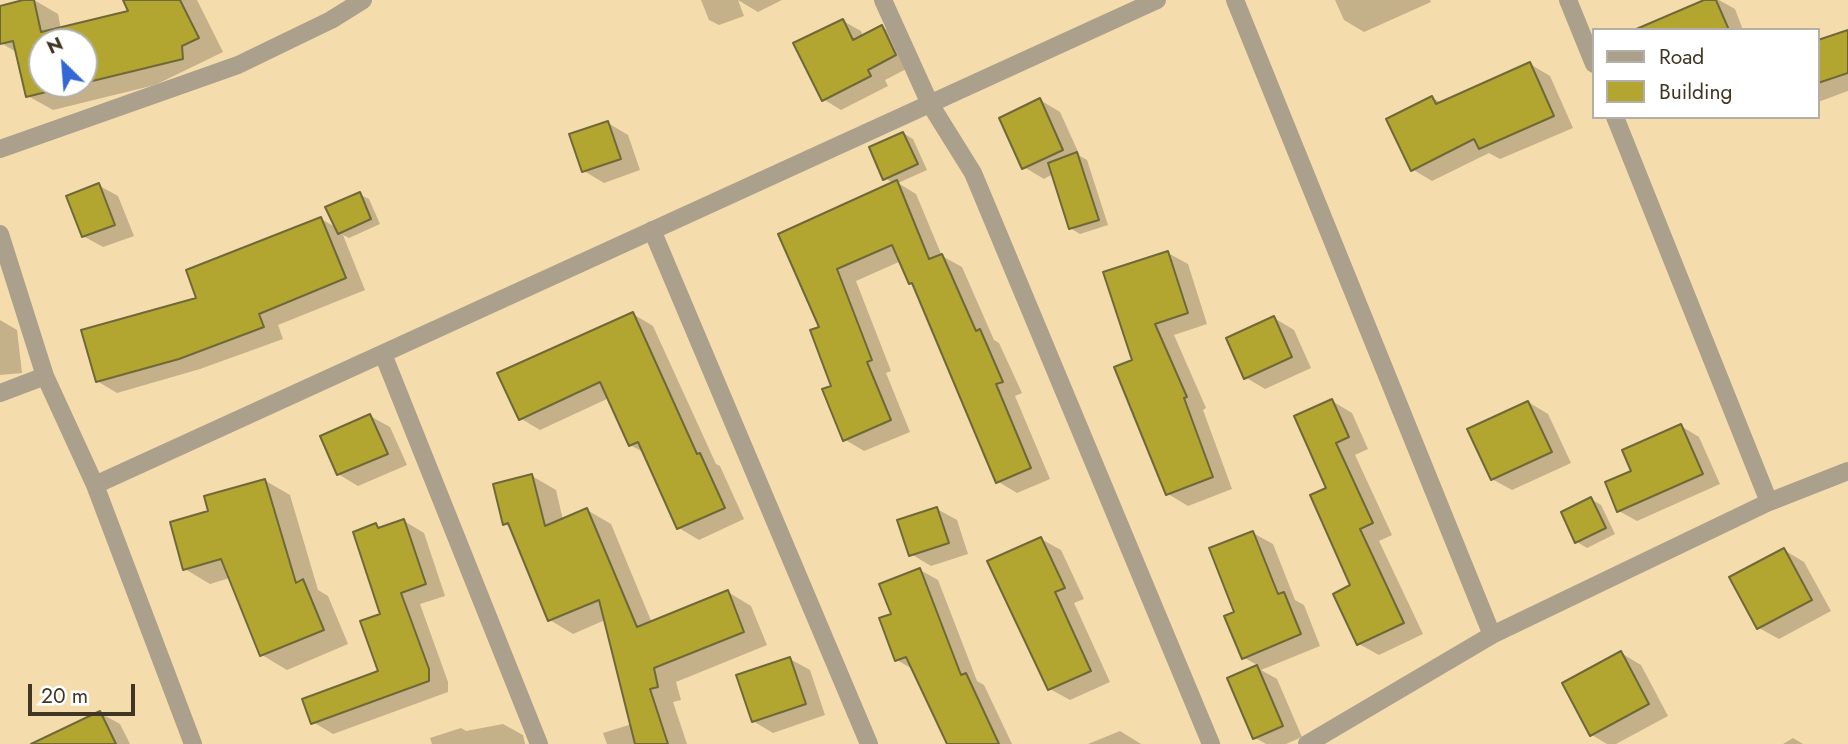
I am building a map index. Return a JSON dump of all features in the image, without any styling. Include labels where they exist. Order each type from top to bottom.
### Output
[{"type":"street","points":[[0,149],[238,65],[331,20],[362,0]]},
{"type":"street","points":[[883,0],[930,104],[973,173],[1211,744]]},
{"type":"street","points":[[95,485],[1157,0]]},
{"type":"street","points":[[1235,0],[1493,635]]},
{"type":"street","points":[[1569,0],[1592,59]]},
{"type":"street","points":[[1616,119],[1769,502]]},
{"type":"street","points":[[652,230],[869,744]]},
{"type":"street","points":[[0,234],[45,376],[95,485],[193,744]]},
{"type":"street","points":[[383,354],[539,744]]},
{"type":"street","points":[[0,393],[45,376]]},
{"type":"street","points":[[1307,744],[1493,635],[1769,502],[1848,471]]},
{"type":"building","points":[[34,0],[40,28],[28,28],[28,97],[13,41],[0,44],[0,6]]},
{"type":"building","points":[[123,0],[180,0],[199,38],[182,46],[183,59],[98,80],[98,28],[58,28],[128,11]]},
{"type":"building","points":[[1704,0],[1716,0],[1728,28],[1639,28]]},
{"type":"building","points":[[843,19],[853,40],[882,25],[896,55],[868,70],[871,76],[822,101],[793,43]]},
{"type":"building","points":[[1848,30],[1848,73],[1820,82],[1820,39]]},
{"type":"building","points":[[1530,62],[1554,116],[1479,149],[1474,139],[1411,171],[1386,119],[1432,96],[1436,104]]},
{"type":"building","points":[[1040,98],[1063,150],[1022,169],[999,118]]},
{"type":"building","points":[[608,121],[621,159],[582,172],[569,134]]},
{"type":"building","points":[[903,132],[918,164],[883,180],[869,147]]},
{"type":"building","points":[[1077,152],[1099,220],[1069,229],[1048,163]]},
{"type":"building","points":[[897,180],[929,259],[942,254],[976,331],[980,329],[1003,382],[996,384],[1031,468],[996,483],[912,283],[909,284],[892,245],[837,269],[872,360],[867,362],[891,420],[843,441],[822,389],[831,386],[810,330],[819,327],[778,234]]},
{"type":"building","points":[[99,183],[115,225],[82,237],[66,196]]},
{"type":"building","points":[[360,192],[371,219],[338,234],[325,207]]},
{"type":"building","points":[[321,217],[346,278],[259,314],[264,327],[179,359],[96,382],[81,330],[196,298],[186,270]]},
{"type":"building","points":[[1168,251],[1188,313],[1155,324],[1187,397],[1184,398],[1213,477],[1166,495],[1114,367],[1132,360],[1103,272]]},
{"type":"building","points":[[633,312],[697,454],[700,453],[725,508],[677,529],[638,442],[629,446],[600,382],[519,420],[497,373]]},
{"type":"building","points":[[1274,316],[1292,357],[1244,379],[1226,338]]},
{"type":"building","points":[[1332,399],[1349,437],[1336,443],[1373,523],[1360,529],[1404,623],[1357,645],[1333,594],[1350,585],[1310,495],[1326,488],[1294,416]]},
{"type":"building","points":[[1528,401],[1552,452],[1491,480],[1467,429]]},
{"type":"building","points":[[370,414],[388,454],[337,475],[320,436]]},
{"type":"building","points":[[1681,424],[1703,474],[1617,512],[1605,482],[1631,471],[1622,450]]},
{"type":"building","points":[[532,474],[545,526],[587,508],[637,627],[728,590],[744,632],[654,668],[658,687],[650,689],[668,744],[635,744],[599,600],[548,621],[508,523],[503,525],[493,484]]},
{"type":"building","points":[[265,479],[296,583],[303,579],[324,630],[260,656],[221,559],[183,570],[170,522],[208,511],[204,496]]},
{"type":"building","points":[[1591,497],[1606,528],[1575,543],[1561,512]]},
{"type":"building","points":[[937,507],[949,543],[909,556],[897,520]]},
{"type":"building","points":[[404,519],[426,584],[401,593],[429,669],[429,681],[311,724],[302,699],[378,671],[360,621],[380,614],[353,532],[376,523],[378,528]]},
{"type":"building","points":[[1253,531],[1278,594],[1284,592],[1301,634],[1242,659],[1224,616],[1234,612],[1209,548]]},
{"type":"building","points":[[1041,537],[1065,588],[1055,592],[1091,671],[1048,690],[987,561]]},
{"type":"building","points":[[1784,548],[1812,600],[1757,629],[1729,577]]},
{"type":"building","points":[[920,568],[961,675],[966,673],[999,744],[947,744],[906,657],[895,661],[879,618],[891,614],[879,584]]},
{"type":"building","points":[[1621,651],[1649,704],[1590,736],[1562,683]]},
{"type":"building","points":[[790,657],[806,704],[752,722],[736,675]]},
{"type":"building","points":[[1257,665],[1283,726],[1253,739],[1227,678]]},
{"type":"building","points":[[100,711],[116,744],[31,744]]}]
